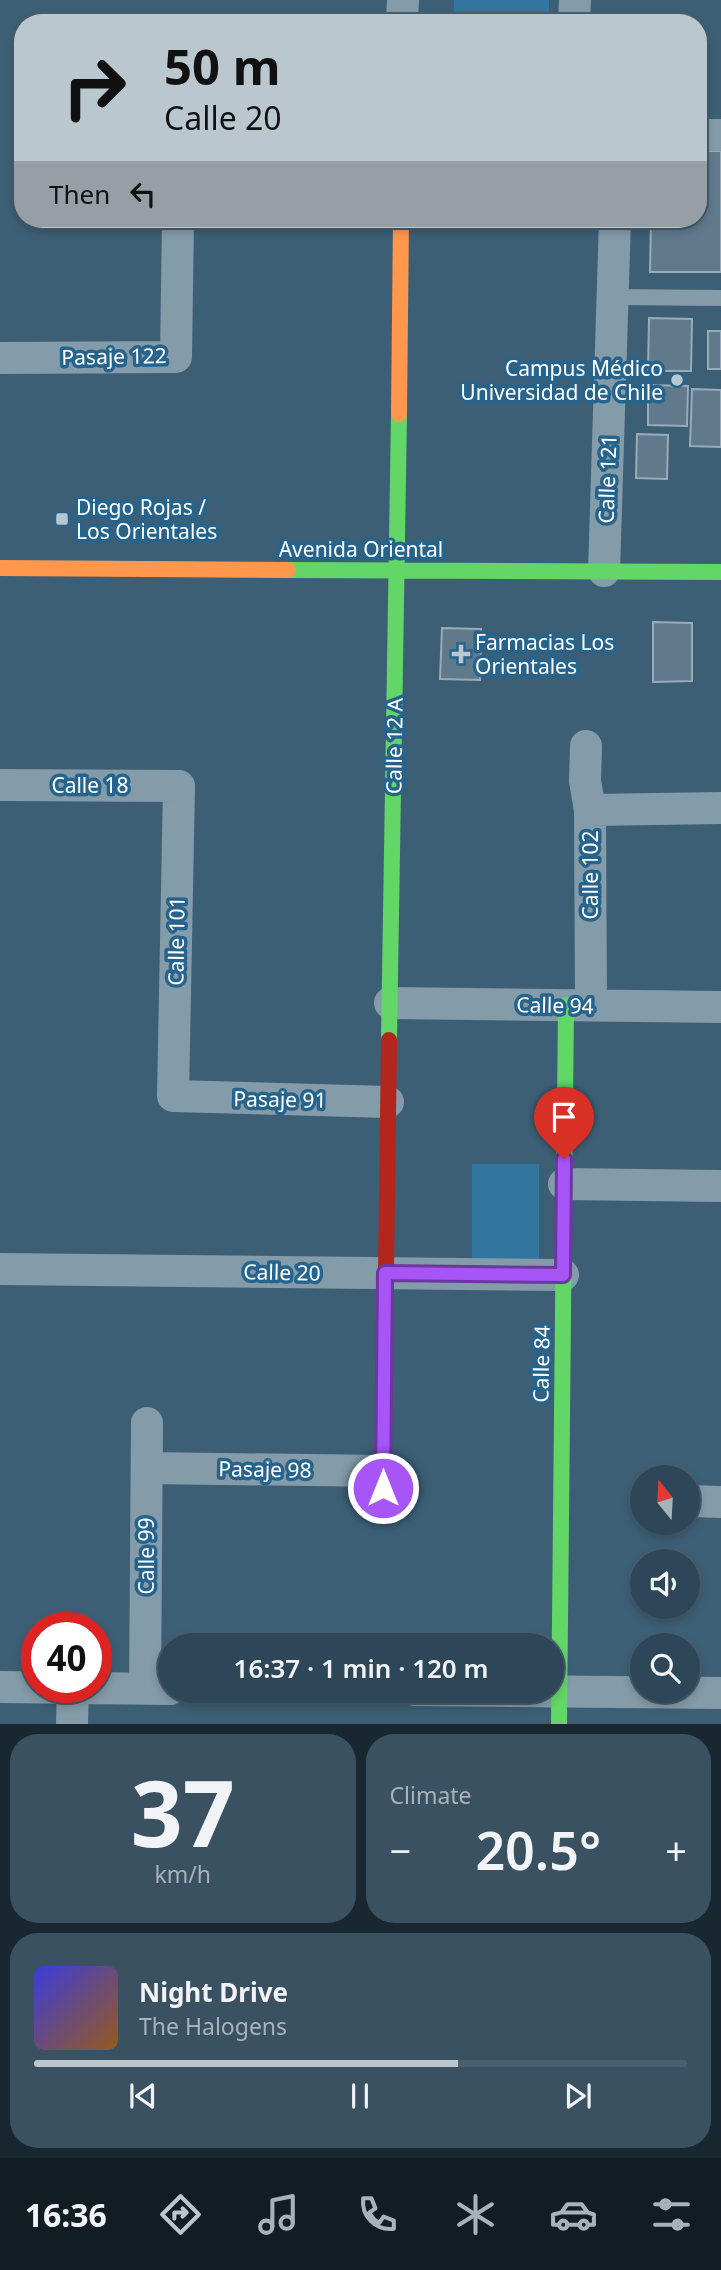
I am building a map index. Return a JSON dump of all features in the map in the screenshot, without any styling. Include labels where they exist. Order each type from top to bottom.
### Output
[{"type":"street","name":"Pasaje 122","points":[[0,358],[176,357],[178,228]]},
{"type":"street","name":"Calle 12 A","points":[[383,1505],[401,228]]},
{"type":"street","name":"Calle 121","points":[[604,571],[615,228]]},
{"type":"street","name":"Avenida Oriental","points":[[0,568],[721,572]]},
{"type":"street","name":"Calle 102","points":[[578,1005],[590,810],[584,780],[586,746]]},
{"type":"street","name":"Calle 18","points":[[0,785],[179,786]]},
{"type":"street","name":"Calle 101","points":[[173,1097],[179,786]]},
{"type":"street","points":[[590,810],[721,808]]},
{"type":"street","name":"Calle 94","points":[[390,1003],[721,1007]]},
{"type":"street","name":"Calle 84","points":[[560,1633],[564,1184],[578,1005]]},
{"type":"street","name":"Pasaje 91","points":[[173,1097],[388,1102]]},
{"type":"street","points":[[564,1184],[721,1186]]},
{"type":"street","name":"Calle 20","points":[[0,1269],[563,1275]]},
{"type":"street","name":"Calle 99","points":[[147,1423],[146,1468],[157,1688]]},
{"type":"street","name":"Pasaje 98","points":[[146,1468],[383,1471]]},
{"type":"street","points":[[0,1687],[21,1687]]},
{"type":"street","points":[[112,1688],[157,1688]]},
{"type":"street","points":[[564,1692],[721,1693]]},
{"type":"street","points":[[72,1724],[73,1703]]},
{"type":"street","name":"Calle 84","points":[[559,1703],[559,1724]]},
{"type":"lane","points":[[612,298],[721,298]]},
{"type":"shaded area","points":[[454,0],[549,0],[549,14],[453,14]]},
{"type":"shaded area","points":[[472,1164],[539,1164],[539,1262],[472,1262]]},
{"type":"building","points":[[707,151],[721,151],[721,272],[650,272],[651,228],[707,228]]},
{"type":"building","points":[[649,318],[692,319],[691,371],[648,371]]},
{"type":"building","points":[[708,331],[721,331],[721,369],[708,369]]},
{"type":"building","points":[[648,385],[688,386],[687,426],[648,425]]},
{"type":"building","points":[[692,389],[721,390],[721,447],[690,446]]},
{"type":"building","points":[[637,434],[668,435],[667,479],[636,478]]},
{"type":"building","points":[[653,622],[692,623],[692,681],[653,682]]},
{"type":"building","name":"Farmacias Los Orientales","points":[[442,628],[481,629],[480,680],[440,679]]},
{"type":"traffic: fast","points":[[389,1040],[399,414]]},
{"type":"traffic: fast","points":[[288,570],[721,572]]},
{"type":"traffic: fast","points":[[559,1724],[566,1005]]},
{"type":"traffic: slow","points":[[399,414],[401,228]]},
{"type":"traffic: slow","points":[[0,568],[288,570]]},
{"type":"traffic: jam","points":[[383,1505],[389,1040]]},
{"type":"place","name":"Campus Médico Universidad de Chile","points":[[677,380]]},
{"type":"place","name":"Diego Rojas / Los Orientales","points":[[62,519]]},
{"type":"place","name":"Farmacias Los Orientales","points":[[461,654]]},
{"type":"route","points":[[383,1488],[385,1273],[563,1275],[564,1159]]}]
